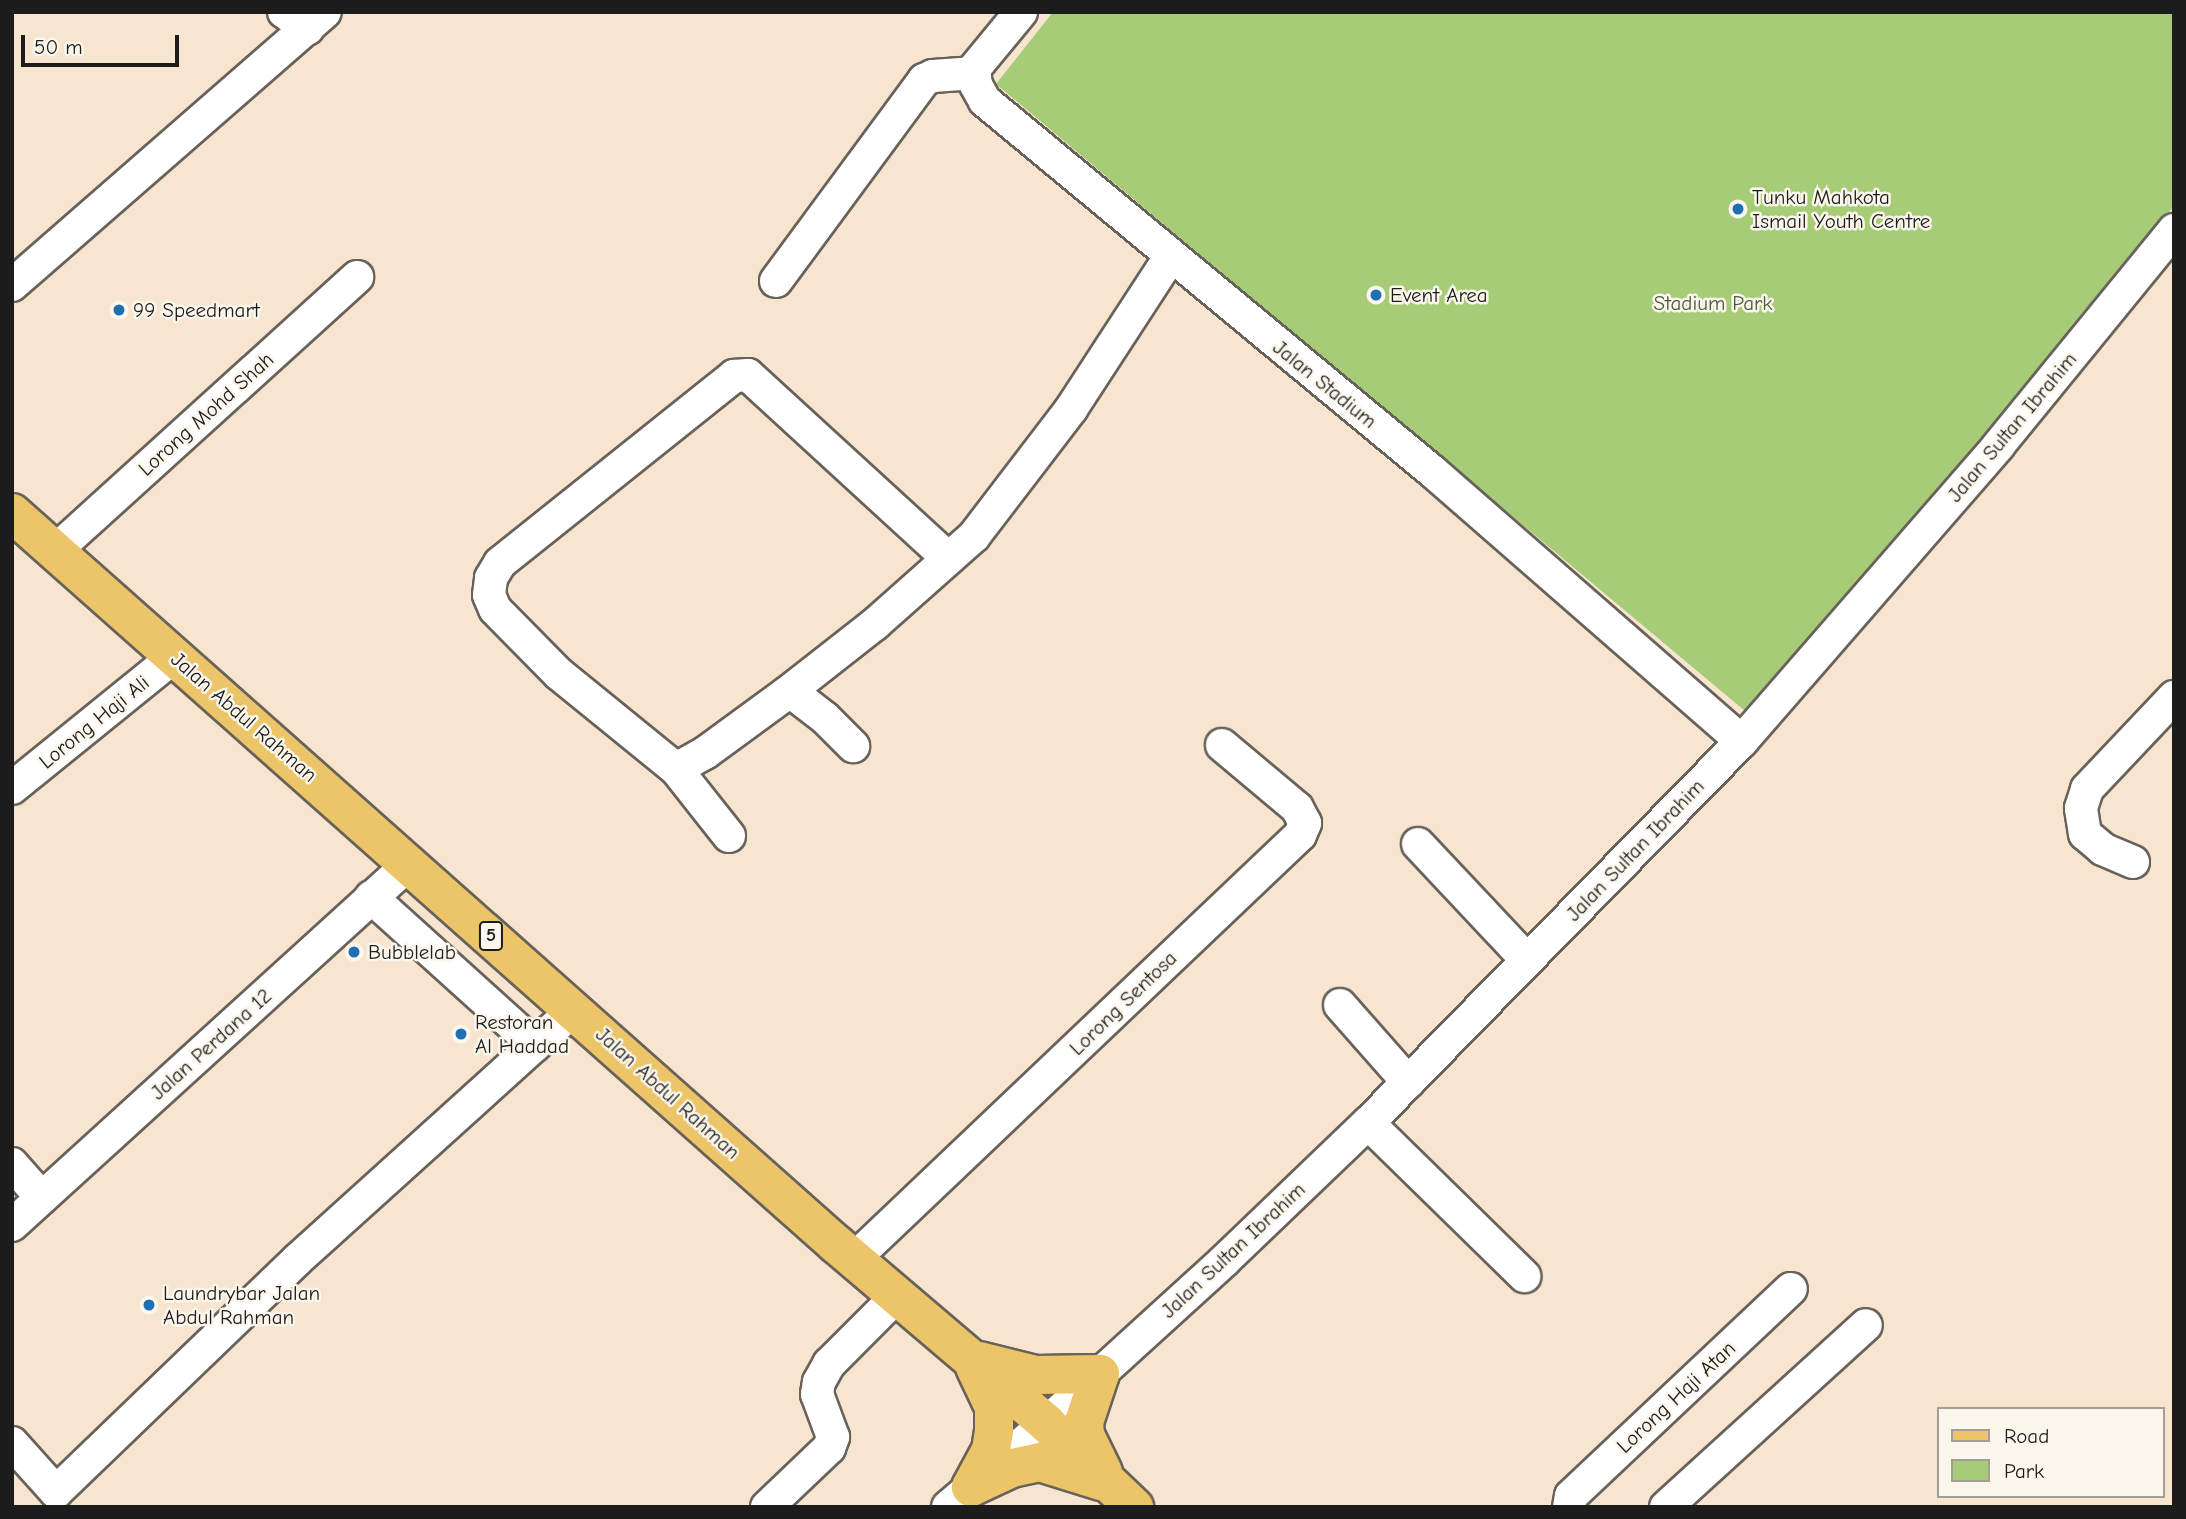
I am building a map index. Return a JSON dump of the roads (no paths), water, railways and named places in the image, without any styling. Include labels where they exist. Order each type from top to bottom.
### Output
[{"type":"main road","name":"Jalan Abdul Rahman","points":[[12,513],[854,1259],[1046,1423],[1122,1495]]},
{"type":"main road","points":[[971,1359],[1035,1375],[1100,1374],[1084,1422],[1085,1435],[1122,1495]]},
{"type":"main road","points":[[960,1497],[990,1450],[994,1407],[971,1359]]},
{"type":"main road","points":[[960,1497],[1012,1468],[1040,1462],[1122,1495]]},
{"type":"street","points":[[776,281],[924,80],[933,76],[975,73],[974,69],[1021,12]]},
{"type":"street","points":[[12,285],[306,18]]},
{"type":"street","name":"Jalan Stadium","points":[[975,73],[976,85],[985,101],[1170,257],[1432,471],[1742,741]]},
{"type":"street","name":"Jalan Sultan Ibrahim","points":[[960,1497],[1100,1374],[1368,1123],[1742,741],[1998,446],[2174,230]]},
{"type":"street","points":[[676,769],[705,753],[790,691],[875,624],[974,536],[1014,488],[1071,409],[1170,257]]},
{"type":"street","name":"Lorong Mohd Shah","points":[[55,551],[357,277]]},
{"type":"street","points":[[729,836],[676,769],[559,674],[495,609],[489,595],[491,578],[500,564],[734,376],[748,375],[948,558]]},
{"type":"street","name":"Lorong Haji Ali","points":[[12,788],[175,656]]},
{"type":"street","points":[[790,691],[825,718],[852,746]]},
{"type":"street","points":[[2133,862],[2103,849],[2085,834],[2081,808],[2087,789],[2174,697]]},
{"type":"street","name":"Lorong Sentosa","points":[[854,1259],[1300,835],[1305,824],[1297,808],[1222,745]]},
{"type":"street","points":[[1418,844],[1527,960]]},
{"type":"street","name":"Jalan Perdana 12","points":[[12,1225],[410,863]]},
{"type":"street","points":[[371,897],[535,1045]]},
{"type":"street","points":[[1340,1005],[1408,1082]]},
{"type":"street","points":[[12,1443],[57,1492],[297,1260],[574,1010]]},
{"type":"street","points":[[1368,1123],[1524,1276]]},
{"type":"street","points":[[12,1164],[42,1198]]},
{"type":"street","name":"Lorong Haji Atan","points":[[1569,1507],[1571,1496],[1791,1289]]},
{"type":"street","points":[[768,1507],[829,1448],[833,1437],[817,1394],[819,1382],[829,1364],[897,1296]]},
{"type":"street","points":[[1666,1507],[1866,1325]]},
{"type":"place","name":"Tunku Mahkota Ismail Youth Centre","points":[[1738,209]]},
{"type":"place","name":"Event Area","points":[[1376,295]]},
{"type":"place","name":"99 Speedmart","points":[[119,310]]},
{"type":"place","name":"Bubblelab","points":[[354,952]]},
{"type":"place","name":"Restoran Al Haddad","points":[[461,1034]]},
{"type":"place","name":"Laundrybar Jalan Abdul Rahman","points":[[149,1305]]},
{"type":"park label","name":"Stadium Park","points":[[1713,303]]}]
